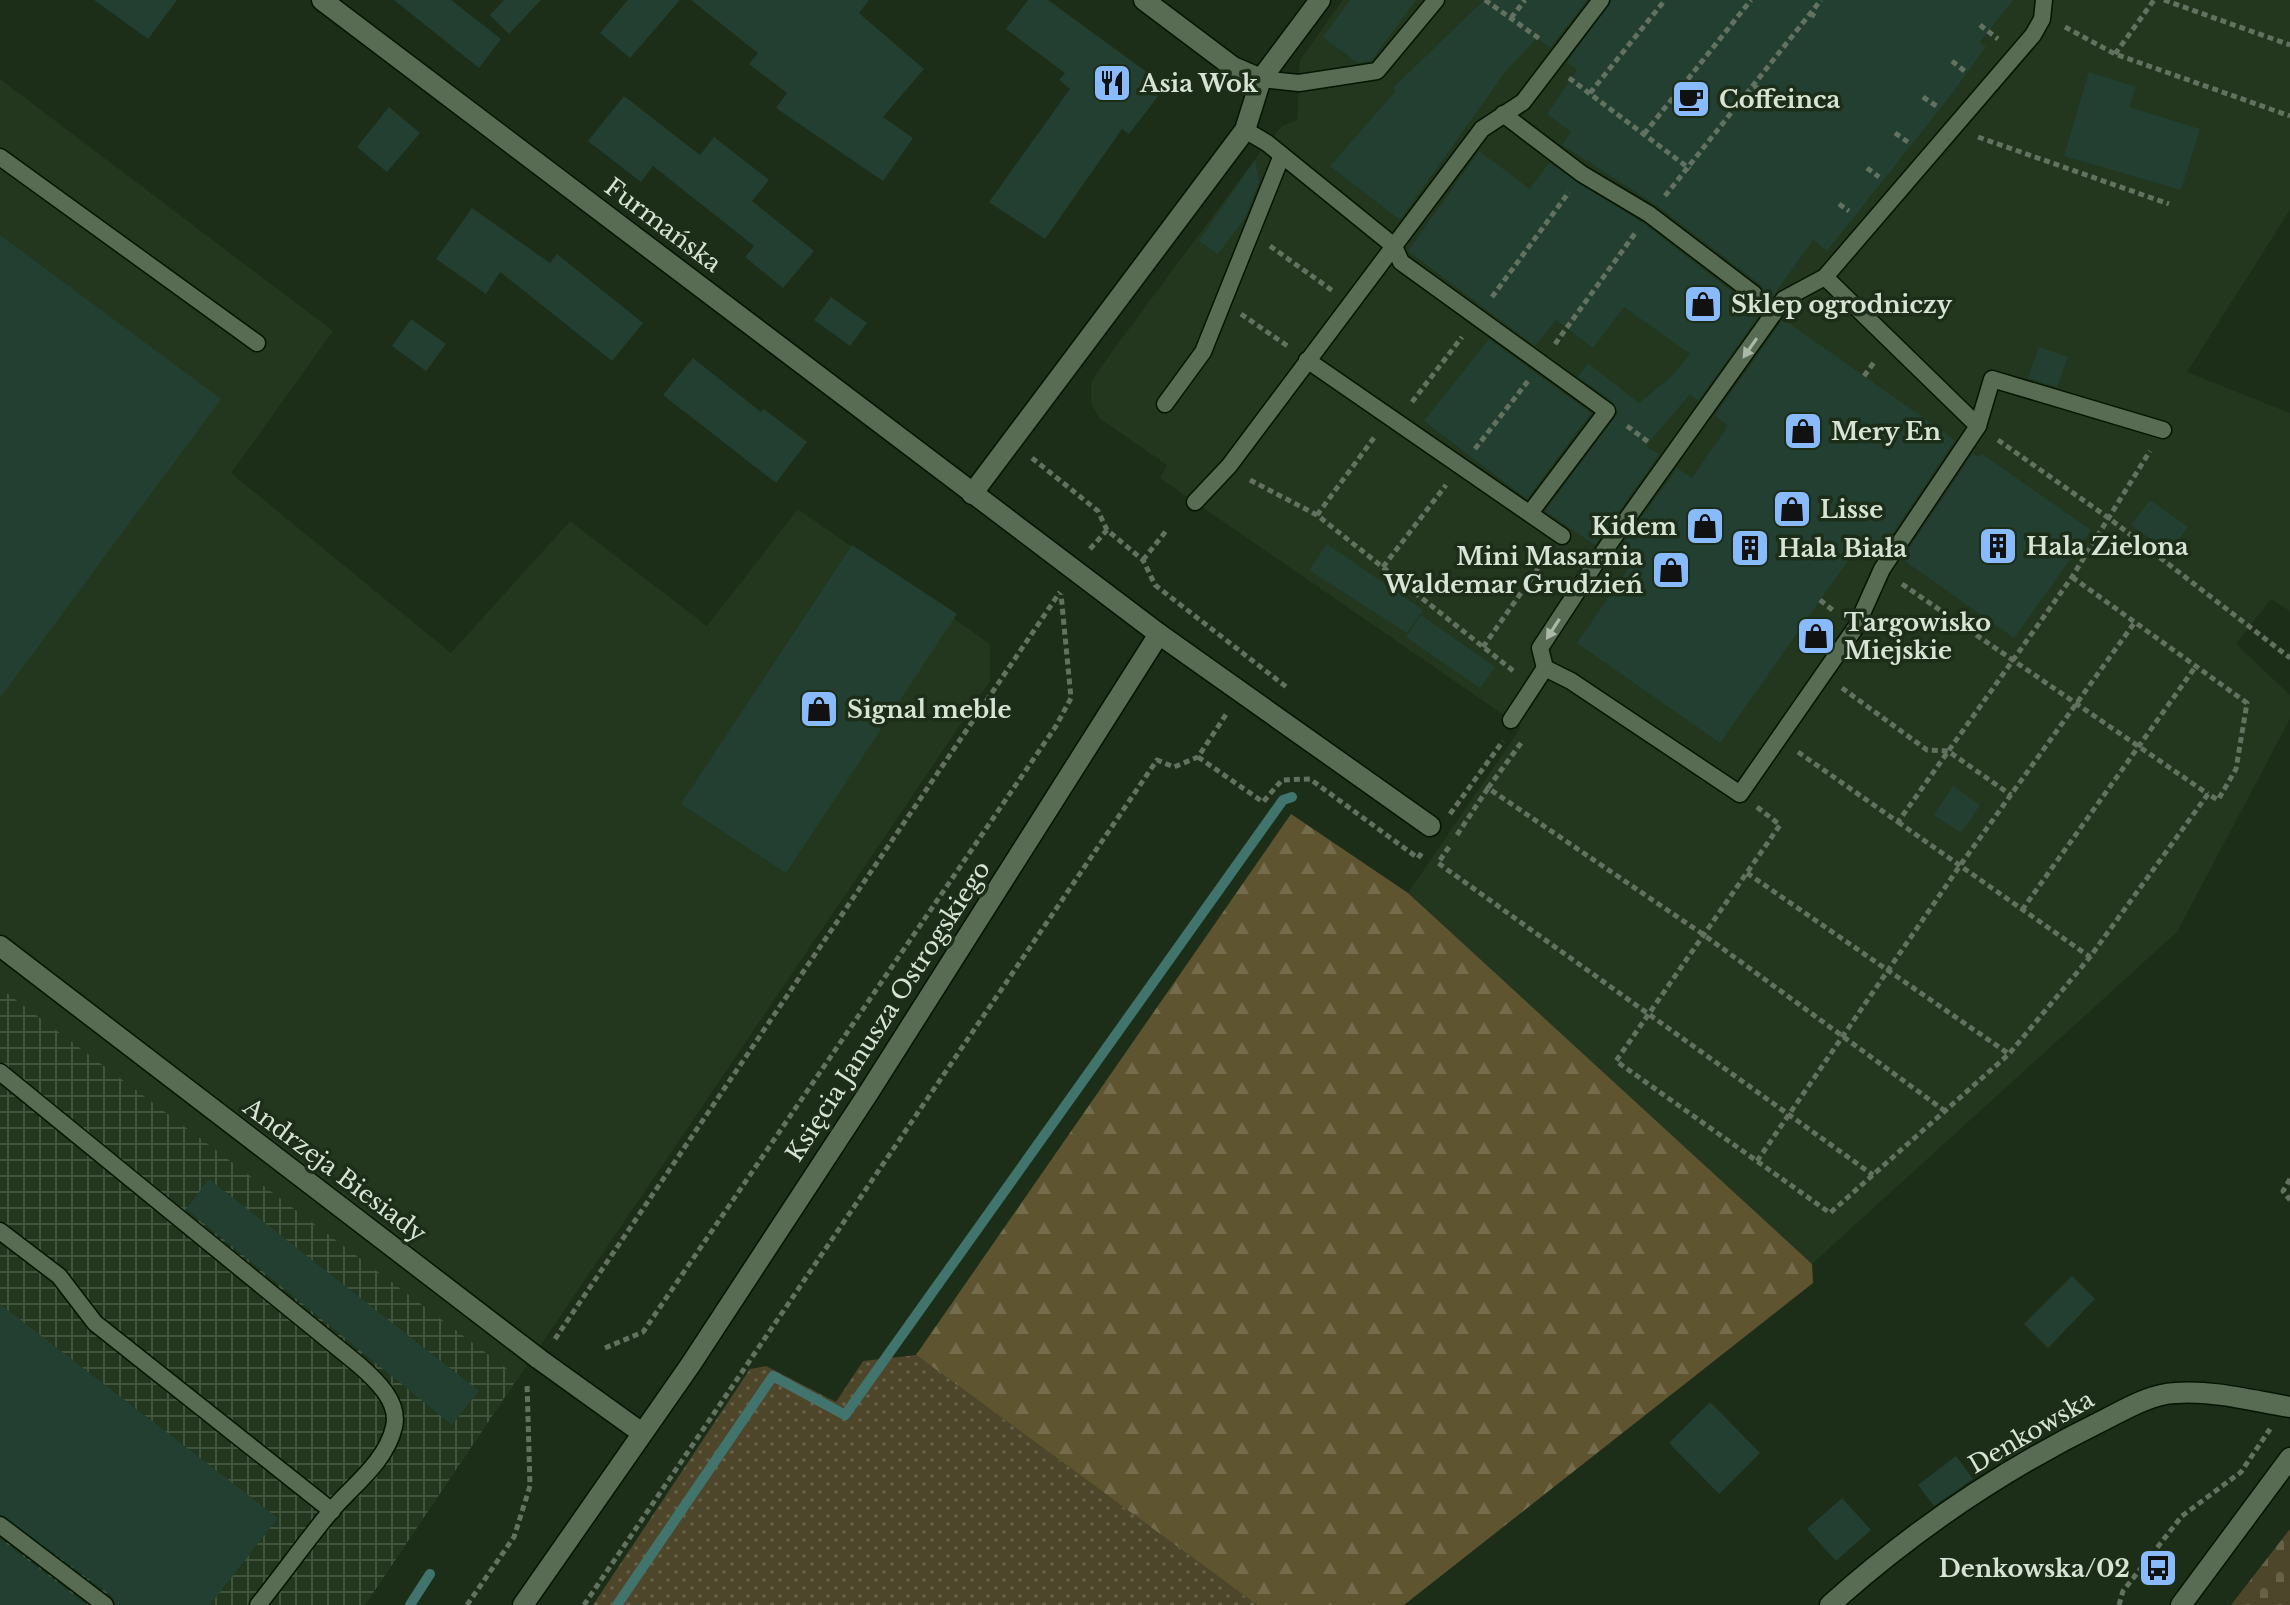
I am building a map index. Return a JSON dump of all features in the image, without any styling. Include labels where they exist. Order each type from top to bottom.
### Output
[{"type":"street","name":"Furmańska","points":[[322,0],[972,494]]},
{"type":"street","points":[[1144,0],[1233,67],[1261,79]]},
{"type":"street","points":[[1320,0],[1261,79],[1245,130],[972,494],[1159,634],[1430,826]]},
{"type":"street","name":"Księcia Janusza Ostrogskiego","points":[[523,1605],[691,1364],[869,1092],[1159,634]]},
{"type":"street","name":"Andrzeja Biesiady","points":[[0,946],[539,1359],[642,1433]]},
{"type":"street","name":"Denkowska","points":[[1830,1605],[1866,1573],[1962,1502],[2049,1447],[2137,1404],[2174,1393],[2258,1399],[2287,1406]]},
{"type":"street","points":[[2181,1605],[2290,1458]]},
{"type":"lane","points":[[1261,79],[1299,83],[1377,71],[1436,0]]},
{"type":"lane","points":[[1195,502],[1229,466],[1482,129],[1523,102],[1601,0]]},
{"type":"lane","points":[[1514,716],[1545,668],[1540,648],[1599,558],[1784,299],[1825,277],[2033,35],[2042,19],[2044,0]]},
{"type":"lane","points":[[1503,114],[1582,174],[1649,214],[1754,294]]},
{"type":"lane","points":[[1245,130],[1282,155],[1394,246],[1401,262],[1607,411],[1530,513]]},
{"type":"lane","points":[[1165,404],[1203,352],[1282,155]]},
{"type":"lane","points":[[0,157],[257,343]]},
{"type":"lane","points":[[1825,277],[1978,426]]},
{"type":"lane","points":[[1307,360],[1562,536]]},
{"type":"lane","points":[[1545,668],[1571,681],[1740,794],[1856,627],[1882,569],[1978,426],[1992,379],[2163,430]]},
{"type":"lane","points":[[0,1072],[378,1382],[390,1400],[395,1425],[381,1457],[332,1511],[258,1605]]},
{"type":"lane","points":[[0,1231],[59,1276],[95,1323],[332,1511]]},
{"type":"lane","points":[[0,1525],[105,1605]]},
{"type":"path","points":[[1485,0],[1511,18],[1590,93],[1690,169]]},
{"type":"path","points":[[1511,18],[1525,0]]},
{"type":"path","points":[[1590,93],[1665,0]]},
{"type":"path","points":[[1644,134],[1751,0]]},
{"type":"path","points":[[1383,567],[1542,364],[1649,214],[1690,169],[1821,0]]},
{"type":"path","points":[[2115,54],[2154,0]]},
{"type":"path","points":[[2164,0],[2290,45]]},
{"type":"path","points":[[1810,13],[1817,18]]},
{"type":"path","points":[[2042,19],[2115,54],[2290,116]]},
{"type":"path","points":[[1782,49],[1789,55]]},
{"type":"path","points":[[1754,86],[1762,91]]},
{"type":"path","points":[[1726,122],[1734,127]]},
{"type":"path","points":[[1959,122],[1982,141],[2169,204]]},
{"type":"path","points":[[1317,515],[1390,415],[1411,404],[1582,174]]},
{"type":"path","points":[[1253,233],[1350,304]]},
{"type":"path","points":[[1224,302],[1307,360]]},
{"type":"path","points":[[1607,411],[1672,459]]},
{"type":"path","points":[[1978,426],[2110,519],[2290,658]]},
{"type":"path","points":[[1898,822],[2072,577],[2163,430]]},
{"type":"path","points":[[1032,458],[1098,511],[1107,530],[1143,560],[1155,585],[1299,697]]},
{"type":"path","points":[[1229,466],[1268,492],[1317,515],[1516,673],[1545,668]]},
{"type":"path","points":[[566,1325],[1005,677],[1074,569],[1107,530]]},
{"type":"path","points":[[1143,560],[1166,531]]},
{"type":"path","points":[[1483,647],[1562,536]]},
{"type":"path","points":[[1882,569],[2218,800],[2236,769],[2247,703],[2072,577]]},
{"type":"path","points":[[605,1348],[643,1332],[1056,726],[1071,698],[1061,591]]},
{"type":"path","points":[[1757,1161],[1959,867],[2135,622]]},
{"type":"path","points":[[2022,910],[2196,666]]},
{"type":"path","points":[[584,1605],[1157,760],[1174,767],[1198,757],[1241,693],[1262,668]]},
{"type":"path","points":[[1822,675],[1927,750],[1948,751],[2011,795]]},
{"type":"path","points":[[1514,716],[1535,724],[1438,863],[1873,1175]]},
{"type":"path","points":[[1778,738],[2090,957]]},
{"type":"path","points":[[1488,788],[1704,935],[1945,1111]]},
{"type":"path","points":[[1740,794],[1780,825],[1616,1061],[1830,1213],[2009,1054],[2090,957],[2208,794]]},
{"type":"path","points":[[1747,873],[2009,1054]]},
{"type":"path","points":[[2290,1179],[2283,1191],[2290,1200]]},
{"type":"path","points":[[467,1605],[514,1537],[530,1486],[527,1375]]},
{"type":"path","points":[[2119,1605],[2123,1591],[2182,1516],[2241,1472],[2287,1406]]},
{"type":"shaded area","name":"Targowisko Miejskie","points":[[1343,0],[2290,0],[2290,210],[2187,372],[2290,413],[2290,611],[2271,599],[2236,644],[2290,695],[2290,719],[2177,932],[1812,1264],[1408,893],[1521,727],[1160,478],[1167,465],[1099,418],[1091,403],[1091,383],[1097,372],[1261,151],[1282,126],[1297,120],[1300,60]]},
{"type":"shaded area","points":[[0,79],[333,331],[231,473],[451,653],[570,521],[707,626],[798,509],[990,644],[990,681],[365,1605],[0,1605]]},
{"type":"shaded area","points":[[0,988],[518,1377],[365,1605],[0,1605]]},
{"type":"green space","points":[[1291,814],[1408,893],[1812,1264],[1813,1283],[1404,1605],[1257,1605],[916,1355]]},
{"type":"green space","points":[[916,1355],[1257,1605],[593,1605],[750,1369],[766,1366],[836,1402],[863,1361]]},
{"type":"green space","points":[[2290,1529],[2290,1605],[2231,1605]]},
{"type":"building","points":[[94,0],[177,0],[148,39]]},
{"type":"building","points":[[394,0],[451,0],[501,39],[479,68]]},
{"type":"building","points":[[504,0],[541,0],[509,34],[490,15]]},
{"type":"building","points":[[628,0],[680,0],[630,58],[600,33]]},
{"type":"building","points":[[691,0],[869,0],[859,13],[924,69],[883,117],[913,138],[883,181],[776,108],[787,93],[749,64],[758,53]]},
{"type":"building","points":[[1028,0],[1048,0],[1166,86],[1129,134],[1122,129],[1045,239],[989,202],[1070,89],[1059,80],[1065,73],[1006,29]]},
{"type":"building","points":[[1350,0],[1416,0],[1371,61],[1358,63],[1323,37]]},
{"type":"building","points":[[1484,0],[1587,0],[1550,48],[1537,38],[1506,71],[1400,220],[1330,166],[1396,91],[1393,88]]},
{"type":"building","points":[[1612,0],[2013,0],[1980,42],[1986,47],[1947,100],[1827,251],[1813,240],[1698,401],[1690,394],[1646,446],[1659,455],[1595,545],[1545,511],[1618,413],[1613,402],[1578,377],[1588,363],[1639,403],[1671,377],[1690,354],[1624,307],[1593,348],[1556,320],[1535,346],[1408,251],[1479,151],[1530,189],[1549,163],[1643,223],[1747,303],[1762,301],[1765,295],[1761,285],[1656,205],[1562,145],[1571,132],[1547,114],[1577,70],[1567,62]]},
{"type":"building","points":[[2089,72],[2136,87],[2129,107],[2200,129],[2181,190],[2064,156]]},
{"type":"building","points":[[624,96],[700,155],[714,137],[769,180],[752,201],[814,251],[783,288],[745,257],[754,246],[653,166],[641,182],[588,141]]},
{"type":"building","points":[[389,107],[420,133],[387,172],[357,147]]},
{"type":"building","points":[[1255,160],[1259,182],[1245,218],[1218,254],[1199,241]]},
{"type":"building","points":[[472,208],[550,263],[557,254],[643,323],[612,361],[500,272],[486,294],[436,259]]},
{"type":"building","points":[[0,235],[221,399],[0,698]]},
{"type":"building","points":[[831,297],[867,323],[850,346],[814,320]]},
{"type":"building","points":[[411,319],[446,344],[426,371],[392,346]]},
{"type":"building","name":"Hala Biała","points":[[1783,319],[1955,440],[1884,547],[1866,535],[1720,743],[1577,643],[1628,569],[1613,558],[1677,468],[1692,478],[1728,426],[1715,415]]},
{"type":"building","points":[[1489,339],[1591,413],[1527,499],[1424,421]]},
{"type":"building","points":[[2039,347],[2068,357],[2057,387],[2028,378]]},
{"type":"building","points":[[693,358],[761,412],[764,409],[807,442],[776,483],[663,395]]},
{"type":"building","name":"Hala Zielona","points":[[1973,453],[1979,457],[1982,454],[2091,530],[2014,638],[1902,559]]},
{"type":"building","points":[[2150,500],[2188,527],[2170,552],[2131,525]]},
{"type":"building","points":[[1327,544],[1423,610],[1407,633],[1309,570]]},
{"type":"building","name":"Signal meble","points":[[852,545],[957,614],[786,873],[681,804]]},
{"type":"building","points":[[1421,615],[1495,667],[1480,688],[1406,637]]},
{"type":"building","points":[[1953,786],[1980,805],[1961,833],[1934,815]]},
{"type":"building","points":[[209,1179],[479,1391],[452,1425],[186,1209]]},
{"type":"building","points":[[2072,1276],[2095,1299],[2048,1348],[2024,1324]]},
{"type":"building","points":[[0,1304],[278,1518],[210,1605],[116,1605],[112,1596],[0,1514]]},
{"type":"building","points":[[1710,1402],[1760,1453],[1719,1494],[1669,1443]]},
{"type":"building","points":[[1956,1456],[1973,1479],[1934,1506],[1918,1485]]},
{"type":"building","points":[[1842,1498],[1871,1530],[1836,1561],[1807,1529]]},
{"type":"building","points":[[0,1539],[87,1605],[0,1605]]},
{"type":"waterway","points":[[617,1605],[773,1376],[845,1415],[1283,800],[1292,797]]},
{"type":"waterway","points":[[410,1605],[430,1574]]},
{"type":"place","name":"Asia Wok","points":[[1112,83]]},
{"type":"place","name":"Coffeinca","points":[[1691,99]]},
{"type":"place","name":"Sklep ogrodniczy","points":[[1703,304]]},
{"type":"place","name":"Mery En","points":[[1803,431]]},
{"type":"place","name":"Lisse","points":[[1792,509]]},
{"type":"place","name":"Kidem","points":[[1705,526]]},
{"type":"place","name":"Hala Zielona","points":[[1998,546]]},
{"type":"place","name":"Hala Biała","points":[[1750,548]]},
{"type":"place","name":"Mini Masarnia Waldemar Grudzień","points":[[1671,570]]},
{"type":"place","name":"Targowisko Miejskie","points":[[1816,636]]},
{"type":"place","name":"Signal meble","points":[[819,709]]},
{"type":"place","name":"Denkowska/02","points":[[2158,1568]]}]
